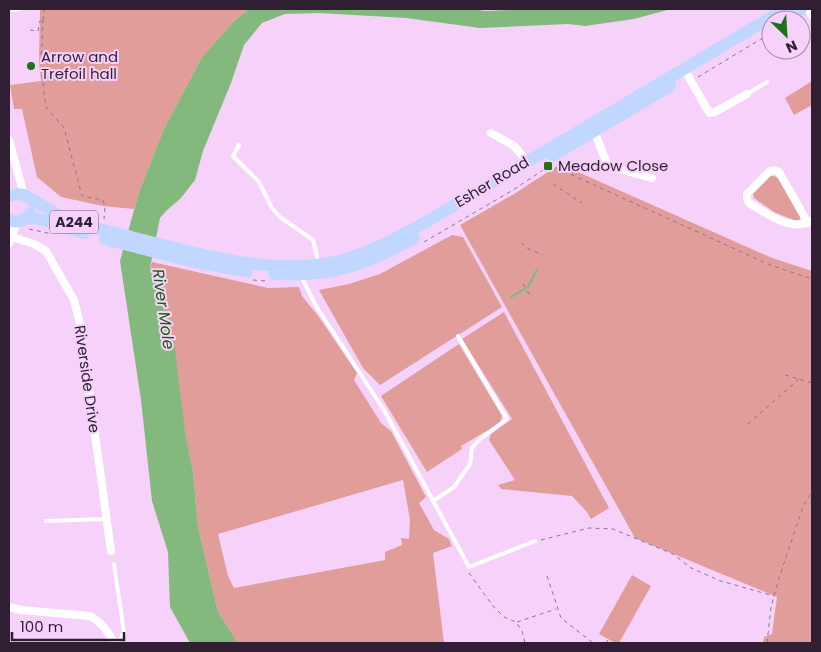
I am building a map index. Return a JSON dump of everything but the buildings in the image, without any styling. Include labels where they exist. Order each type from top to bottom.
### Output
[{"type":"main road","name":"Esher Road","points":[[170,251],[252,263],[292,266],[319,264],[350,258],[383,245],[426,222],[785,9]]},
{"type":"main road","name":"Esher Road","points":[[170,251],[227,268],[265,273],[317,274],[352,267],[388,252],[761,32]]},
{"type":"main road","name":"A244","points":[[18,196],[68,220],[103,230],[124,239]]},
{"type":"main road","points":[[17,220],[31,209],[18,196]]},
{"type":"main road","name":"A244","points":[[17,220],[44,219],[66,229],[124,239],[170,251]]},
{"type":"street","points":[[808,9],[812,15]]},
{"type":"street","points":[[688,76],[710,112],[715,112],[747,94]]},
{"type":"street","points":[[594,131],[608,166],[652,178]]},
{"type":"street","points":[[491,133],[513,145],[527,161]]},
{"type":"street","points":[[9,140],[17,173],[18,196]]},
{"type":"street","points":[[770,171],[779,172],[810,222],[796,225],[778,220],[749,203],[747,194],[770,171]]},
{"type":"street","points":[[17,173],[18,196]]},
{"type":"street","points":[[10,240],[17,220]]},
{"type":"street","name":"Riverside Drive","points":[[10,240],[34,244],[46,252],[74,300],[80,324],[111,551]]},
{"type":"street","points":[[9,606],[21,610],[90,616],[104,626],[116,643]]},
{"type":"lane","points":[[9,10],[21,9]]},
{"type":"lane","points":[[747,94],[767,82]]},
{"type":"lane","points":[[238,145],[233,156],[259,182],[272,208],[280,217],[313,240],[319,264]]},
{"type":"lane","points":[[301,275],[316,306],[384,410],[470,567],[535,541]]},
{"type":"lane","points":[[433,501],[454,487],[470,464],[472,448],[480,439],[507,418],[458,336]]},
{"type":"lane","points":[[46,520],[107,519]]},
{"type":"lane","points":[[114,564],[124,634],[116,643]]},
{"type":"path","points":[[44,9],[41,67],[46,108],[64,128],[82,196],[103,200],[105,207],[103,230]]},
{"type":"path","points":[[30,30],[38,31],[40,21],[43,21]]},
{"type":"path","points":[[558,160],[570,174],[770,265],[812,279]]},
{"type":"path","points":[[553,184],[582,203]]},
{"type":"path","points":[[521,243],[542,255]]},
{"type":"path","points":[[523,284],[531,297]]},
{"type":"path","points":[[785,375],[812,383]]},
{"type":"path","points":[[748,424],[799,380]]},
{"type":"path","points":[[766,643],[774,596],[804,504],[812,492]]},
{"type":"path","points":[[535,541],[589,528],[613,529],[673,554],[691,568],[721,581],[774,596]]},
{"type":"path","points":[[470,567],[467,569],[493,606],[504,617],[516,622],[522,631],[526,643]]},
{"type":"path","points":[[547,576],[561,618],[593,643]]},
{"type":"path","points":[[516,622],[557,609]]},
{"type":"shaded area","points":[[40,9],[249,9],[235,20],[202,57],[163,131],[134,209],[103,206],[61,197],[37,177],[22,109],[14,109],[10,85],[41,81],[39,62]]},
{"type":"shaded area","points":[[249,9],[474,9],[485,11],[530,9],[671,9],[634,19],[585,26],[568,24],[480,28],[406,18],[319,13],[285,14],[262,23],[244,45],[231,83],[203,151],[195,180],[181,198],[160,218],[150,268],[174,342],[185,432],[193,472],[198,527],[218,612],[238,643],[190,643],[170,607],[168,552],[152,501],[141,400],[120,261],[139,192],[163,131],[202,57],[235,20]]},
{"type":"shaded area","points":[[812,81],[812,105],[794,115],[785,98]]},
{"type":"shaded area","points":[[560,164],[772,258],[812,271],[812,643],[763,643],[764,637],[772,634],[777,597],[635,538],[460,225],[514,194]]},
{"type":"shaded area","points":[[770,176],[778,178],[801,217],[799,220],[796,221],[774,212],[754,198],[753,193]]},
{"type":"shaded area","points":[[452,235],[463,237],[502,307],[380,385],[363,368],[319,290],[349,284],[380,274]]},
{"type":"shaded area","points":[[152,262],[268,288],[299,287],[302,296],[319,317],[357,373],[354,380],[381,423],[391,431],[426,497],[419,503],[434,530],[449,539],[452,546],[433,553],[444,643],[238,643],[218,612],[198,527],[193,472],[150,268]],"holes":[[[403,480],[410,520],[409,539],[401,538],[402,545],[385,552],[385,560],[234,588],[228,576],[218,534]]]},
{"type":"shaded area","points":[[504,312],[609,508],[591,519],[572,496],[501,489],[498,485],[515,480],[489,440],[491,434],[512,419],[462,339]]},
{"type":"shaded area","points":[[459,344],[502,416],[500,423],[461,446],[462,449],[427,472],[381,396]]},
{"type":"shaded area","points":[[632,575],[651,586],[619,643],[615,643],[599,634]]},
{"type":"waterway","points":[[511,297],[528,287],[537,270]]},
{"type":"place","name":"Arrow and Trefoil hall","points":[[31,66]]},
{"type":"place","name":"Meadow Close","points":[[548,166]]},
{"type":"water label","name":"River Mole","points":[[164,309]]}]
